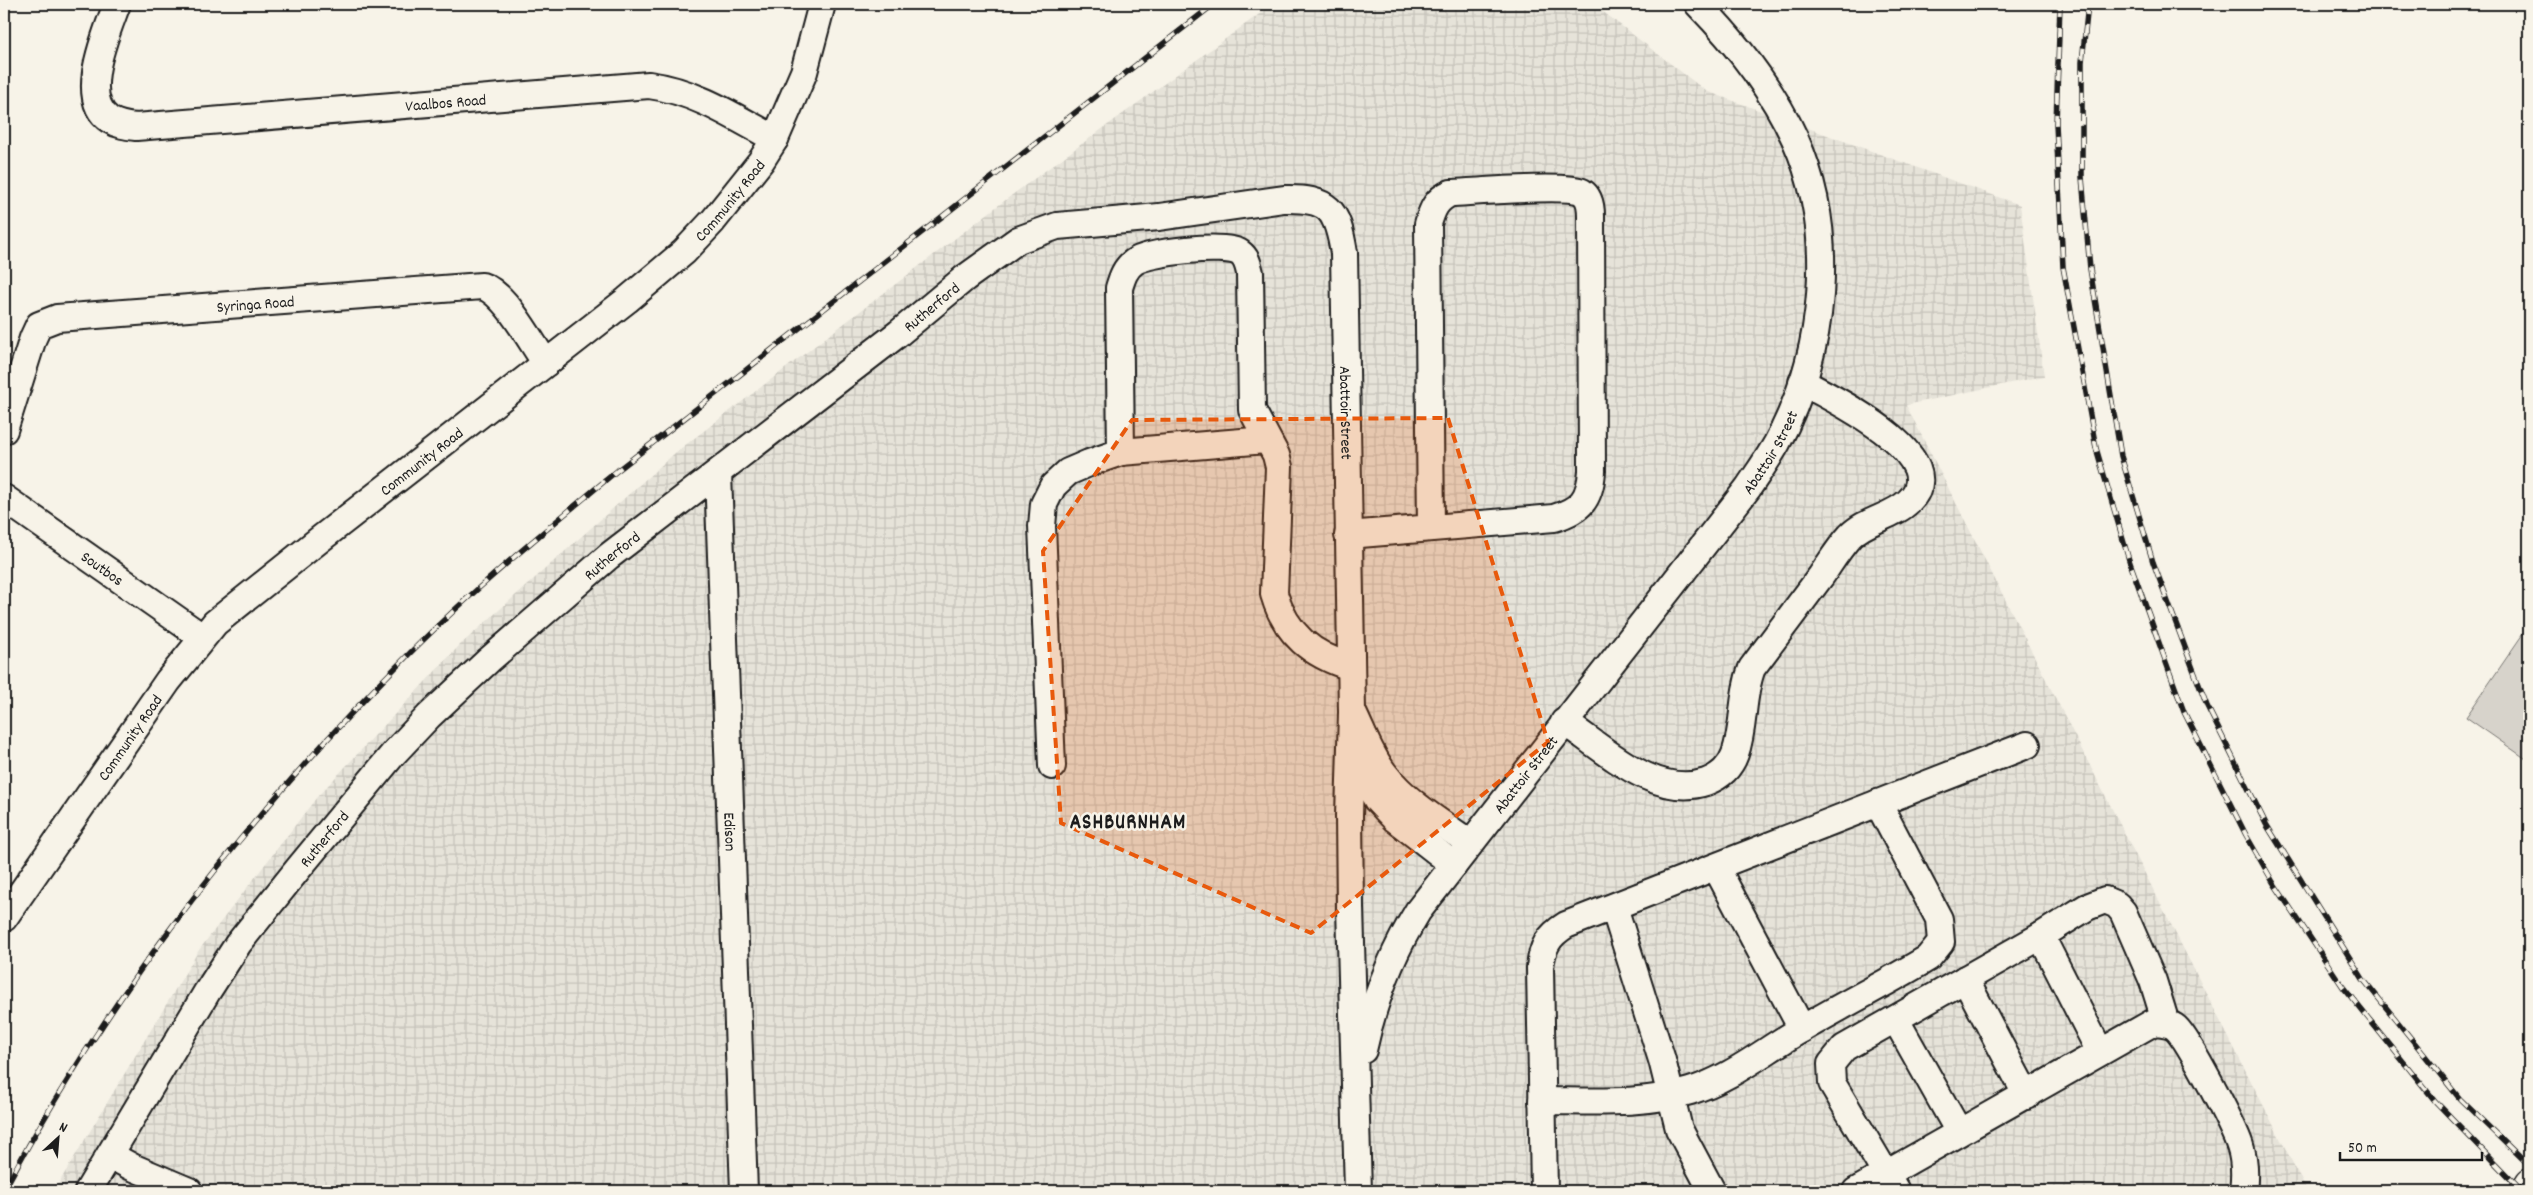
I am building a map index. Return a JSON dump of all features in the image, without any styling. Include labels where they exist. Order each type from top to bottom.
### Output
[{"type":"highway","points":[[2524,1191],[2529,1183]]},
{"type":"street","name":"Vaalbos Road","points":[[117,4],[95,78],[96,98],[108,119],[118,124],[136,128],[649,85],[669,88],[687,94],[775,139]]},
{"type":"street","name":"Community Road","points":[[4,918],[123,745],[202,637],[243,599],[627,300],[684,252],[742,186],[775,139],[804,72],[822,4]]},
{"type":"street","name":"Abattoir Street","points":[[1356,1082],[1374,1004],[1398,945],[1418,911],[1748,488],[1776,444],[1802,382],[1819,302],[1820,246],[1809,178],[1795,140],[1776,102],[1744,55],[1698,4]]},
{"type":"street","points":[[1348,535],[1554,518],[1571,513],[1581,505],[1588,494],[1592,471],[1591,205],[1588,197],[1582,192],[1560,188],[1450,193],[1443,196],[1431,212],[1428,224],[1431,528]]},
{"type":"street","name":"Rutherford","points":[[88,1191],[207,992],[238,944],[298,869],[394,753],[460,686],[609,556],[718,473],[965,278],[1026,236],[1057,226],[1159,217],[1284,199],[1304,198],[1328,206]]},
{"type":"street","name":"Abattoir Street","points":[[1328,206],[1336,216],[1344,253],[1352,712],[1350,907],[1358,1191]]},
{"type":"street","points":[[1120,452],[1119,288],[1123,275],[1139,259],[1219,248],[1232,249],[1240,253],[1247,260],[1250,273],[1252,410],[1266,440],[1276,455],[1279,466],[1274,594],[1278,609],[1300,640],[1316,654],[1351,667]]},
{"type":"street","name":"Syringa Road","points":[[4,430],[32,338],[39,326],[57,318],[482,286],[492,290],[505,304],[546,363]]},
{"type":"street","points":[[1564,722],[1646,776],[1672,786],[1690,786],[1706,782],[1717,778],[1728,767],[1735,754],[1740,732],[1746,684],[1752,668],[1850,536],[1877,518],[1909,501],[1919,484],[1919,471],[1903,447],[1861,416],[1802,382]]},
{"type":"street","points":[[1052,766],[1042,526],[1044,504],[1053,486],[1068,472],[1120,452],[1266,440]]},
{"type":"street","name":"Edison","points":[[718,473],[744,1191]]},
{"type":"street","name":"Soutbos","points":[[4,498],[202,637]]},
{"type":"street","name":"Abattoir Street","points":[[1352,712],[1376,761],[1393,784],[1405,796],[1470,843]]},
{"type":"street","points":[[1544,1191],[1542,954],[1553,933],[1566,925],[1716,868],[2026,744]]},
{"type":"street","points":[[1351,756],[1377,800],[1395,819],[1454,865]]},
{"type":"street","points":[[1542,1101],[1620,1101],[1688,1092],[1718,1080],[1802,1029],[1928,958],[1941,942],[1939,919],[1878,803]]},
{"type":"street","points":[[1716,868],[1802,1029]]},
{"type":"street","points":[[1891,1182],[1837,1093],[1830,1074],[1831,1064],[1844,1048],[1896,1020],[2097,902],[2105,900],[2118,905],[2142,953],[2166,1023]]},
{"type":"street","points":[[1614,906],[1662,1060],[1669,1095],[1679,1129],[1712,1191]]},
{"type":"street","points":[[2041,936],[2100,1052]]},
{"type":"street","points":[[1965,979],[2026,1096]]},
{"type":"street","points":[[1896,1020],[1959,1132]]},
{"type":"street","points":[[1856,1191],[1891,1182],[1959,1132],[2026,1096],[2154,1022],[2166,1023],[2175,1028],[2185,1039],[2240,1145],[2245,1165],[2243,1191]]},
{"type":"street","points":[[110,1155],[132,1167],[189,1191]]},
{"type":"highlighted area","points":[[1448,418],[1548,742],[1311,933],[1061,823],[1043,551],[1132,420]]},
{"type":"shaded area","name":"ASHBURNHAM","points":[[1273,4],[1593,4],[1706,91],[2020,205],[2044,376],[1906,405],[2307,1191],[54,1191],[199,950],[317,797],[459,646],[675,453],[1012,195]]},
{"type":"shaded area","points":[[2529,625],[2529,761],[2466,717]]},
{"type":"railway","points":[[4,1190],[90,1044],[138,973],[188,905],[241,838],[296,774],[437,626],[539,536],[618,470],[1214,4]]},
{"type":"railway","points":[[2060,4],[2056,124],[2063,267],[2096,448],[2129,560],[2184,712],[2246,835],[2273,882],[2343,987],[2436,1102],[2522,1191]]},
{"type":"railway","points":[[2088,4],[2082,62],[2082,177],[2090,269],[2121,456],[2153,562],[2207,706],[2266,824],[2363,979],[2460,1099],[2529,1166]]},
{"type":"district","name":"ASHBURNHAM","points":[[1128,821]]}]
